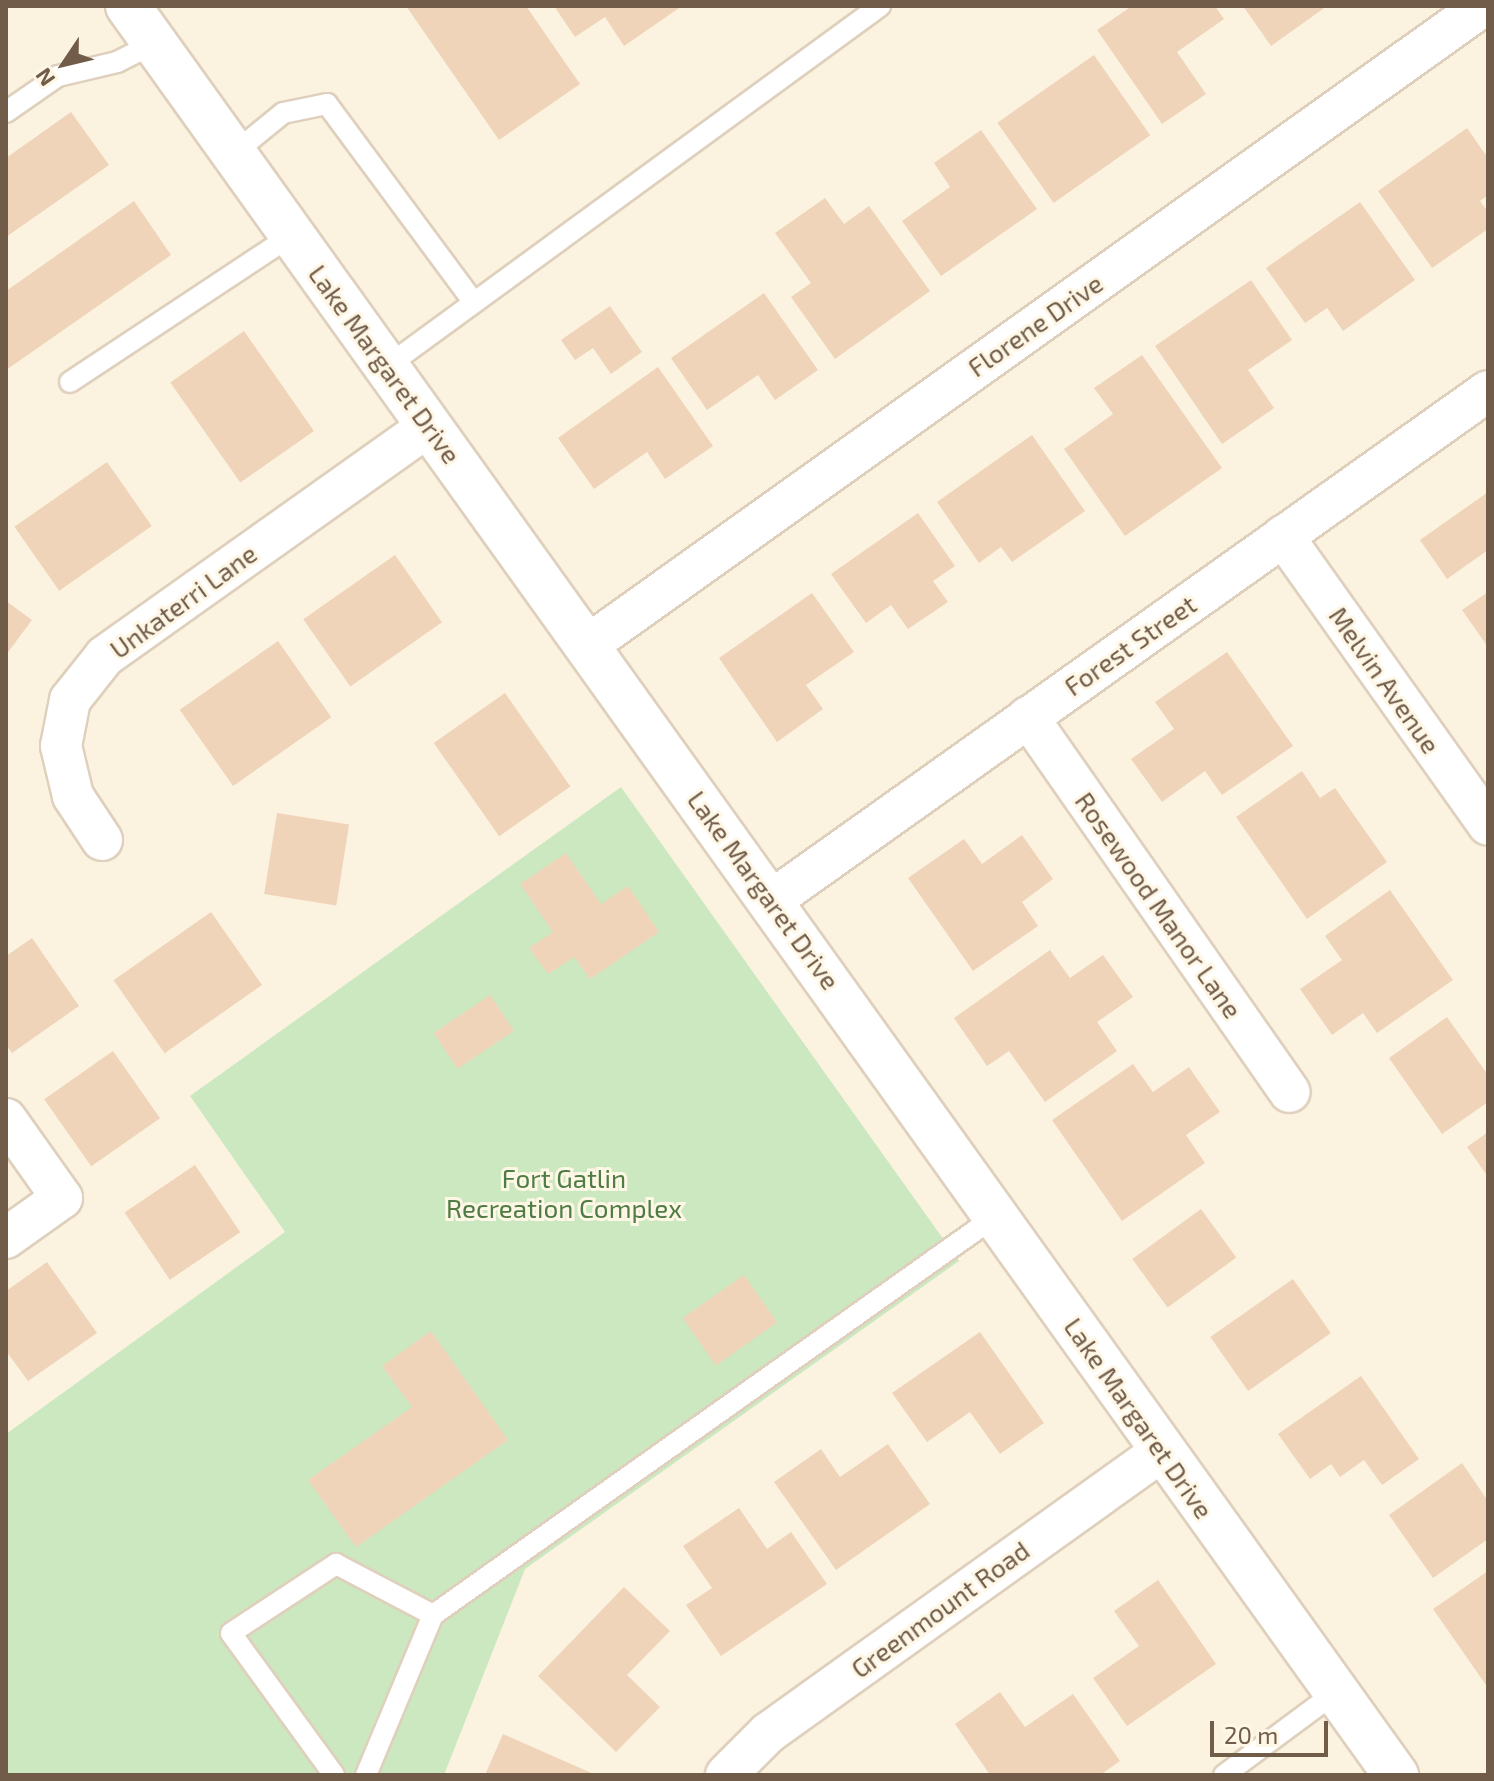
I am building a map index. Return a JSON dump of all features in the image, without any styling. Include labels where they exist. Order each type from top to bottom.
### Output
[{"type":"street","name":"Lake Margaret Drive","points":[[128,6],[772,900],[1396,1775]]},
{"type":"street","name":"Florene Drive","points":[[588,645],[1483,6]]},
{"type":"street","name":"Forest Street","points":[[772,900],[1488,391]]},
{"type":"street","name":"Unkaterri Lane","points":[[102,840],[73,796],[61,746],[70,700],[105,656],[429,426]]},
{"type":"street","name":"Melvin Avenue","points":[[1283,536],[1488,824]]},
{"type":"street","name":"Rosewood Manor Lane","points":[[1028,717],[1290,1092]]},
{"type":"street","points":[[6,1119],[62,1198],[6,1238]]},
{"type":"street","name":"Greenmount Road","points":[[726,1775],[768,1733],[1162,1451]]},
{"type":"lane","points":[[386,367],[880,6]]},
{"type":"lane","points":[[6,112],[58,76],[117,62],[155,43]]},
{"type":"lane","points":[[234,153],[283,113],[327,104],[474,303]]},
{"type":"lane","points":[[70,382],[292,235]]},
{"type":"lane","points":[[366,1775],[433,1615],[996,1216]]},
{"type":"lane","points":[[334,1775],[231,1633],[336,1564],[433,1615]]},
{"type":"lane","points":[[1224,1775],[1336,1692]]},
{"type":"green space","name":"Fort Gatlin Recreation Complex","points":[[621,787],[959,1261],[525,1569],[444,1775],[6,1775],[6,1434],[285,1232],[190,1096]]},
{"type":"building","points":[[406,6],[526,6],[580,84],[499,140]]},
{"type":"building","points":[[554,6],[682,6],[624,46],[605,17],[575,37]]},
{"type":"building","points":[[1132,6],[1215,6],[1224,19],[1177,52],[1206,94],[1162,124],[1097,30]]},
{"type":"building","points":[[1243,6],[1327,6],[1271,46]]},
{"type":"building","points":[[1094,55],[1150,135],[1054,203],[997,123]]},
{"type":"building","points":[[71,112],[109,165],[6,237],[6,158]]},
{"type":"building","points":[[1467,128],[1488,158],[1488,195],[1480,201],[1488,212],[1488,229],[1432,268],[1378,191]]},
{"type":"building","points":[[981,130],[1037,209],[941,276],[902,221],[950,187],[934,163]]},
{"type":"building","points":[[825,198],[844,224],[869,206],[930,291],[835,359],[791,297],[811,283],[775,233]]},
{"type":"building","points":[[134,201],[171,255],[6,370],[6,291]]},
{"type":"building","points":[[1360,202],[1415,280],[1343,331],[1327,308],[1305,323],[1266,268]]},
{"type":"building","points":[[1251,280],[1292,340],[1248,370],[1274,408],[1222,444],[1155,346]]},
{"type":"building","points":[[764,293],[818,370],[775,400],[758,375],[707,410],[671,358]]},
{"type":"building","points":[[610,306],[642,352],[611,374],[593,348],[575,360],[561,340]]},
{"type":"building","points":[[244,331],[314,431],[240,483],[170,383]]},
{"type":"building","points":[[1142,355],[1222,468],[1125,536],[1064,449],[1113,414],[1094,388]]},
{"type":"building","points":[[658,367],[713,446],[665,479],[647,452],[594,489],[558,438]]},
{"type":"building","points":[[1032,435],[1085,511],[1012,562],[1001,547],[979,563],[937,502]]},
{"type":"building","points":[[107,462],[152,526],[59,591],[14,527]]},
{"type":"building","points":[[1488,492],[1488,550],[1447,579],[1420,540]]},
{"type":"building","points":[[918,513],[955,566],[933,581],[948,602],[908,629],[891,605],[866,623],[831,574]]},
{"type":"building","points":[[395,555],[442,622],[350,686],[303,619]]},
{"type":"building","points":[[1488,592],[1488,647],[1462,610]]},
{"type":"building","points":[[812,593],[854,652],[806,685],[823,709],[777,742],[719,658]]},
{"type":"building","points":[[6,601],[32,620],[6,655]]},
{"type":"building","points":[[278,641],[331,717],[233,786],[180,710]]},
{"type":"building","points":[[1227,652],[1293,746],[1222,795],[1205,771],[1162,802],[1131,759],[1174,729],[1155,702]]},
{"type":"building","points":[[505,693],[570,786],[499,836],[434,743]]},
{"type":"building","points":[[1302,771],[1320,798],[1335,788],[1387,862],[1307,919],[1236,817]]},
{"type":"building","points":[[277,813],[349,824],[336,905],[264,894]]},
{"type":"building","points":[[1022,835],[1053,879],[1022,902],[1038,926],[973,971],[908,878],[964,839],[982,864]]},
{"type":"building","points":[[566,853],[601,904],[628,886],[659,932],[590,979],[574,957],[548,974],[529,948],[553,932],[520,884]]},
{"type":"building","points":[[1390,890],[1453,980],[1377,1033],[1363,1013],[1332,1035],[1300,989],[1342,960],[1325,936]]},
{"type":"building","points":[[211,912],[262,985],[165,1053],[114,980]]},
{"type":"building","points":[[32,938],[79,1006],[12,1053],[6,1045],[6,956]]},
{"type":"building","points":[[1050,950],[1070,978],[1103,955],[1133,997],[1097,1022],[1117,1051],[1045,1102],[1009,1051],[987,1066],[954,1018]]},
{"type":"building","points":[[490,995],[514,1031],[458,1069],[434,1033]]},
{"type":"building","points":[[1447,1017],[1488,1075],[1488,1102],[1442,1134],[1389,1058]]},
{"type":"building","points":[[113,1051],[160,1118],[91,1166],[44,1099]]},
{"type":"building","points":[[1133,1064],[1153,1092],[1189,1067],[1220,1112],[1186,1135],[1205,1163],[1122,1221],[1052,1120]]},
{"type":"building","points":[[1488,1132],[1488,1177],[1467,1147]]},
{"type":"building","points":[[195,1165],[240,1232],[170,1280],[125,1213]]},
{"type":"building","points":[[1201,1209],[1236,1258],[1168,1308],[1132,1259]]},
{"type":"building","points":[[47,1262],[97,1333],[28,1381],[6,1351],[6,1291]]},
{"type":"building","points":[[744,1275],[777,1323],[716,1366],[683,1318]]},
{"type":"building","points":[[1293,1279],[1331,1333],[1248,1391],[1210,1337]]},
{"type":"building","points":[[431,1331],[508,1440],[356,1547],[308,1480],[412,1407],[382,1366]]},
{"type":"building","points":[[980,1332],[1044,1423],[1000,1454],[970,1412],[927,1442],[892,1393]]},
{"type":"building","points":[[1361,1376],[1419,1459],[1382,1485],[1364,1460],[1340,1477],[1331,1464],[1310,1479],[1278,1434]]},
{"type":"building","points":[[888,1444],[930,1504],[836,1570],[774,1482],[821,1449],[840,1477]]},
{"type":"building","points":[[1462,1463],[1488,1501],[1488,1539],[1433,1578],[1389,1515]]},
{"type":"building","points":[[739,1508],[767,1549],[791,1532],[827,1584],[721,1656],[686,1605],[712,1588],[683,1546]]},
{"type":"building","points":[[1488,1571],[1488,1688],[1433,1609]]},
{"type":"building","points":[[1158,1580],[1216,1664],[1127,1726],[1093,1678],[1139,1646],[1114,1611]]},
{"type":"building","points":[[624,1587],[670,1631],[627,1675],[660,1707],[616,1752],[538,1676]]},
{"type":"building","points":[[1000,1692],[1025,1727],[1073,1694],[1120,1761],[1100,1775],[990,1775],[955,1724]]},
{"type":"building","points":[[503,1734],[596,1775],[485,1775]]}]
